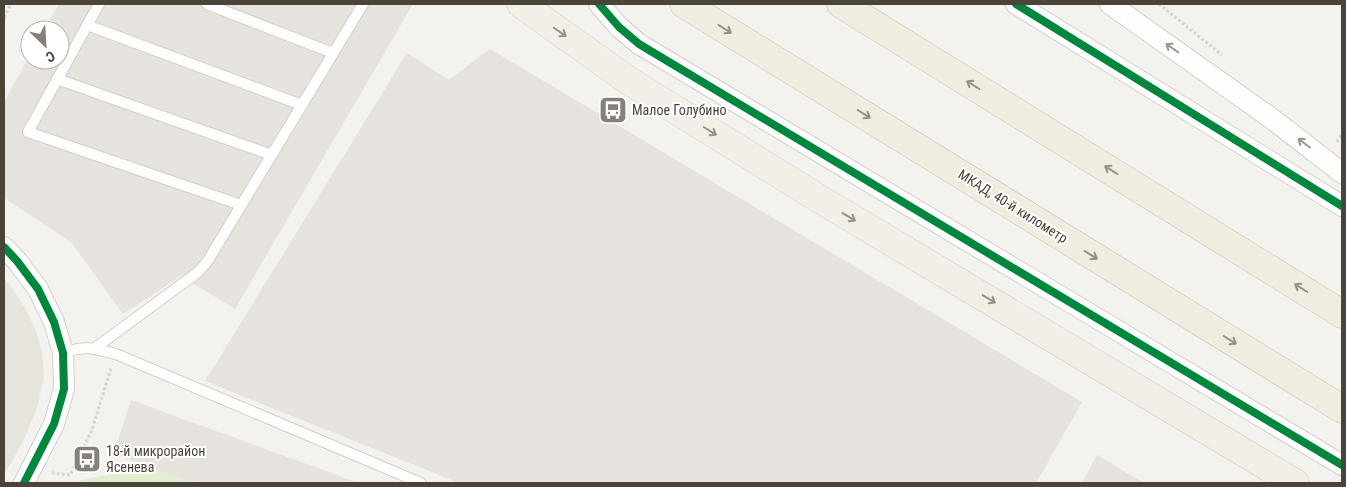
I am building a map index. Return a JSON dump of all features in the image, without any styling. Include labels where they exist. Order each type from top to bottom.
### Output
[{"type":"highway","name":"МКАД, 40-й километр","points":[[684,4],[1342,409]]},
{"type":"highway","points":[[841,4],[1342,314]]},
{"type":"main road","points":[[521,4],[629,81],[823,202],[1296,483]]},
{"type":"street","points":[[599,4],[619,28],[639,44],[1342,465]]},
{"type":"street","points":[[1016,4],[1342,206]]},
{"type":"street","points":[[1110,4],[1271,118],[1342,172]]},
{"type":"street","points":[[4,247],[17,261],[38,290],[54,322],[63,353],[64,389],[54,424],[27,477]]},
{"type":"lane","points":[[99,4],[28,132],[241,205]]},
{"type":"lane","points":[[207,4],[333,53]]},
{"type":"lane","points":[[95,348],[197,273],[207,262],[363,4]]},
{"type":"lane","points":[[87,25],[302,106]]},
{"type":"lane","points":[[57,79],[272,155]]},
{"type":"lane","points":[[63,353],[79,348],[95,348],[116,354],[421,483]]},
{"type":"path","points":[[4,17],[11,4]]},
{"type":"path","points":[[27,477],[70,475],[92,430],[116,354]]},
{"type":"shaded area","points":[[59,4],[413,4],[235,309],[181,276],[123,314],[71,242],[4,198],[4,102],[22,70],[70,70],[70,20],[50,20]]},
{"type":"shaded area","points":[[490,49],[1082,402],[1036,483],[459,483],[205,381],[407,53],[449,80]]},
{"type":"shaded area","points":[[4,279],[25,308],[36,331],[42,351],[44,376],[38,405],[23,442],[4,474]]},
{"type":"shaded area","points":[[131,400],[359,483],[196,483],[146,467],[114,453]]},
{"type":"shaded area","points":[[1097,455],[1144,483],[1082,483]]},
{"type":"green space","points":[[146,467],[196,483],[78,483],[79,481]]},
{"type":"cycle path","points":[[599,4],[619,27],[639,44],[1342,465]]},
{"type":"cycle path","points":[[1016,4],[1342,206]]},
{"type":"cycle path","points":[[4,247],[38,289],[54,322],[63,353],[64,389],[54,424],[24,483]]},
{"type":"place","name":"Малое Голубино","points":[[613,110]]},
{"type":"place","name":"18-й микрорайон Ясенева","points":[[87,459]]}]
